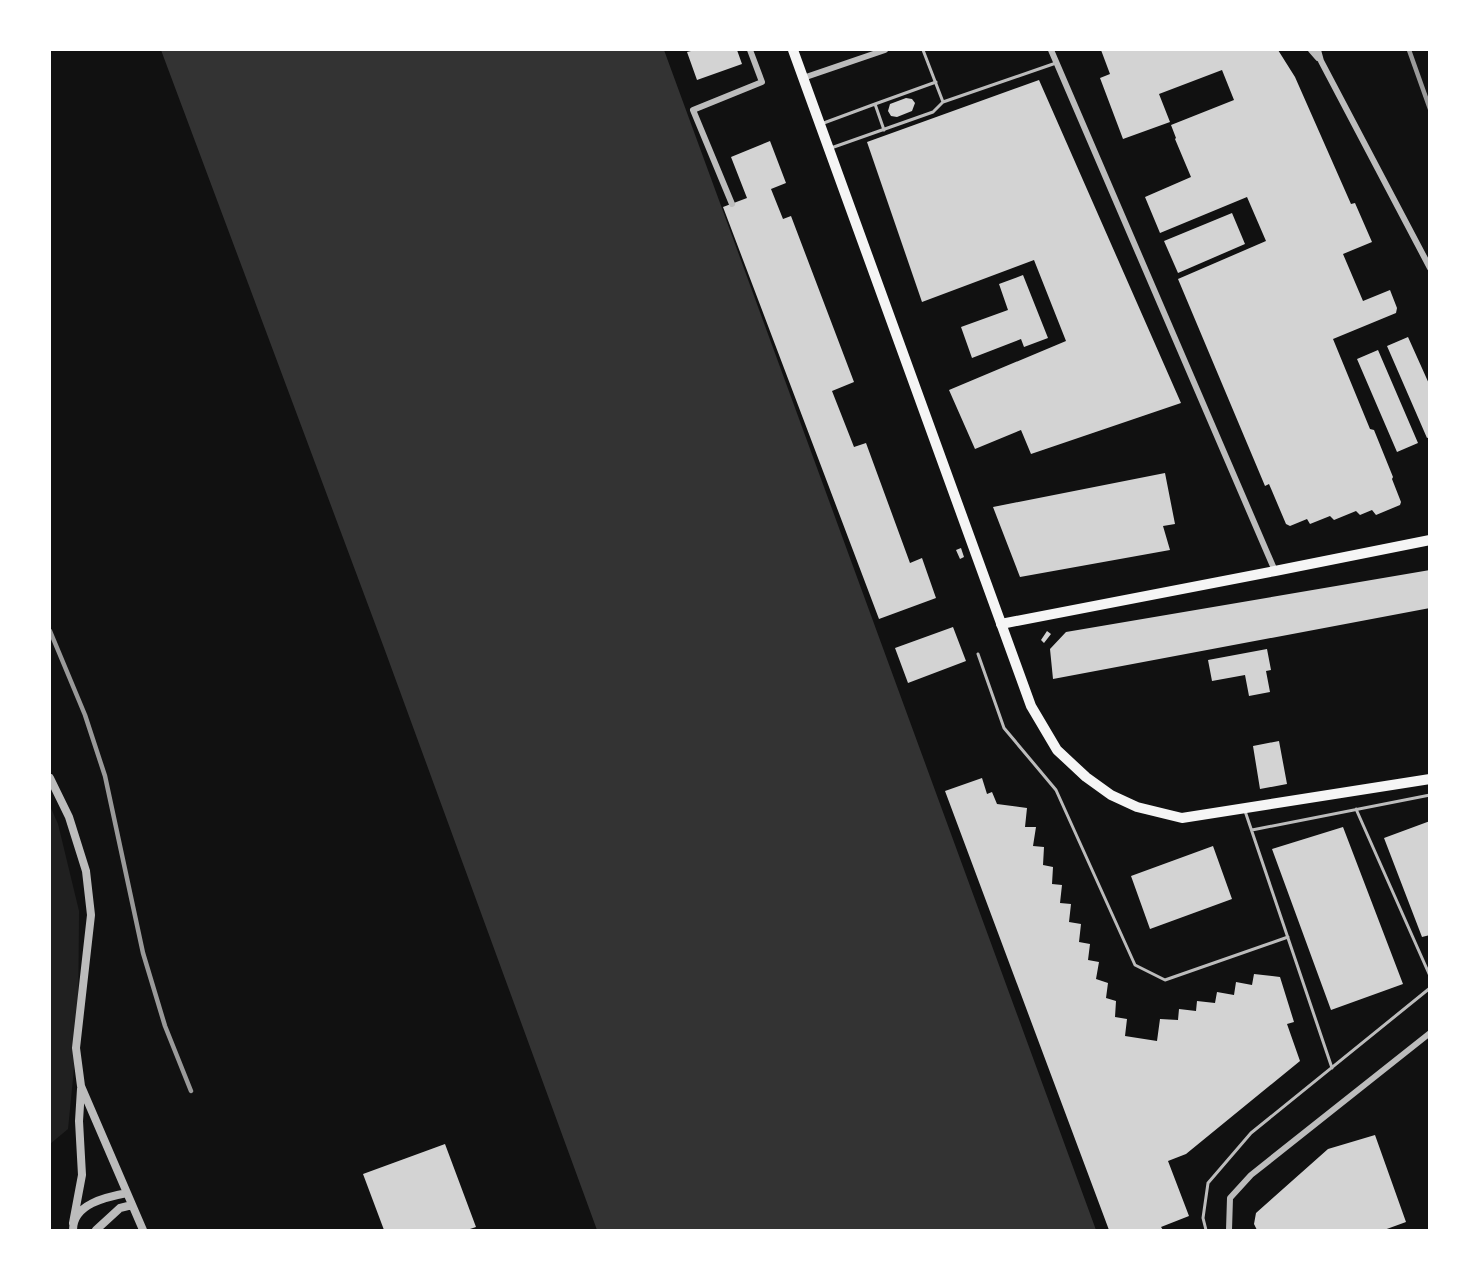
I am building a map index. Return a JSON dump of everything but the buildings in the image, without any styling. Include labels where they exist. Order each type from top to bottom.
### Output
[{"type":"main road","points":[[793,50],[1031,706],[1057,750],[1086,777],[1111,795],[1137,807],[1182,818],[1430,779]]},
{"type":"main road","points":[[1001,624],[1430,540]]},
{"type":"street","points":[[732,204],[693,110],[762,82],[750,50]]},
{"type":"street","points":[[803,78],[885,50]]},
{"type":"street","points":[[1051,50],[1275,572]]},
{"type":"street","points":[[1311,50],[1321,61]]},
{"type":"street","points":[[1318,50],[1321,61],[1430,268]]},
{"type":"street","points":[[50,778],[69,817],[86,871],[91,915],[76,1048],[81,1086],[79,1121],[82,1175],[73,1227]]},
{"type":"street","points":[[1229,1230],[1230,1198],[1251,1175],[1430,1032]]},
{"type":"street","points":[[81,1086],[143,1230]]},
{"type":"street","points":[[73,1227],[88,1204],[105,1197],[127,1193]]},
{"type":"street","points":[[96,1230],[120,1208],[132,1205]]},
{"type":"lane","points":[[923,50],[943,102]]},
{"type":"lane","points":[[829,149],[933,112],[943,102],[1057,63]]},
{"type":"lane","points":[[820,124],[936,82]]},
{"type":"lane","points":[[875,104],[884,130]]},
{"type":"lane","points":[[978,654],[1004,728],[1056,790],[1135,965],[1165,980],[1288,937]]},
{"type":"lane","points":[[1252,830],[1430,795]]},
{"type":"lane","points":[[1245,809],[1332,1068]]},
{"type":"lane","points":[[1356,809],[1430,976]]},
{"type":"lane","points":[[1206,1230],[1203,1218],[1208,1183],[1251,1133],[1430,988]]},
{"type":"shaded area","points":[[161,50],[664,50],[1096,1230],[597,1230],[383,645]]},
{"type":"shaded area","points":[[50,806],[58,824],[79,911],[78,1028],[68,1129],[50,1144]]},
{"type":"railway","points":[[1409,50],[1430,109]]},
{"type":"railway","points":[[50,631],[85,715],[105,776],[143,953],[165,1026],[191,1091]]}]
